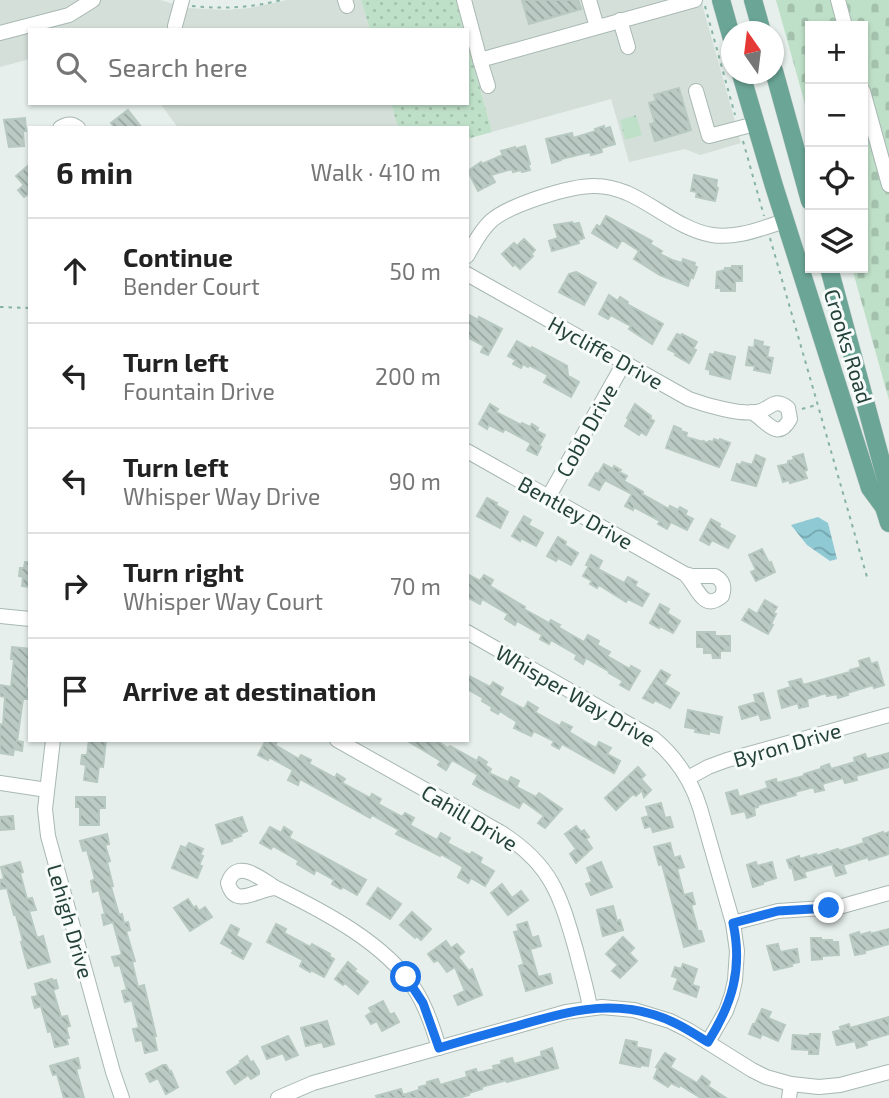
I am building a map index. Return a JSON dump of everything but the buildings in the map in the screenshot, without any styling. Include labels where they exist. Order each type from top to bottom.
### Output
[{"type":"main road","points":[[721,0],[727,21]]},
{"type":"main road","points":[[753,0],[759,21]]},
{"type":"main road","name":"Crooks Road","points":[[742,84],[744,126],[785,221],[870,488],[887,515]]},
{"type":"main road","points":[[778,84],[805,183]]},
{"type":"main road","points":[[744,126],[770,114],[787,119]]},
{"type":"main road","name":"Crooks Road","points":[[830,273],[887,483],[887,515]]},
{"type":"main road","points":[[814,309],[826,317],[841,311]]},
{"type":"street","points":[[0,33],[69,15],[93,0]]},
{"type":"street","points":[[464,0],[488,86]]},
{"type":"street","points":[[589,0],[597,27]]},
{"type":"street","points":[[480,61],[695,0]]},
{"type":"street","points":[[838,0],[844,21]]},
{"type":"street","points":[[175,26],[185,3]]},
{"type":"street","points":[[621,20],[628,47]]},
{"type":"street","points":[[696,91],[709,136],[744,126]]},
{"type":"street","points":[[868,108],[889,185]]},
{"type":"street","points":[[469,253],[486,226],[507,210],[529,201],[586,186],[617,189],[693,229],[712,235],[740,234],[785,221]]},
{"type":"street","name":"Hycliffe Drive","points":[[469,275],[678,393],[701,404],[751,412]]},
{"type":"street","name":"Cobb Drive","points":[[549,496],[624,363]]},
{"type":"street","name":"Bentley Drive","points":[[469,452],[685,573]]},
{"type":"street","points":[[0,615],[28,619]]},
{"type":"street","name":"Whisper Way Drive","points":[[469,633],[653,738],[688,778],[700,807],[733,923],[737,951],[735,980],[726,1011],[708,1042]]},
{"type":"street","name":"Byron Drive","points":[[688,778],[727,760],[889,715]]},
{"type":"street","name":"Lehigh Drive","points":[[53,742],[45,809],[48,836],[122,1098]]},
{"type":"street","name":"Cahill Drive","points":[[341,742],[500,832],[522,847],[542,866],[555,886],[566,917],[590,1008]]},
{"type":"street","points":[[0,783],[47,790]]},
{"type":"street","points":[[276,888],[368,940],[391,960],[423,1003],[439,1048]]},
{"type":"street","points":[[733,923],[778,911],[839,907],[889,893]]},
{"type":"street","points":[[278,1098],[313,1083],[553,1015],[590,1008],[626,1009],[657,1016],[679,1025],[790,1091],[840,1085],[889,1072]]},
{"type":"path","points":[[185,3],[228,8],[281,0]]},
{"type":"path","points":[[704,0],[744,126],[765,220]]},
{"type":"path","points":[[769,233],[867,577]]},
{"type":"path","points":[[0,307],[28,308]]},
{"type":"path","points":[[801,410],[817,405]]},
{"type":"shaded area","points":[[0,0],[160,0],[188,8],[227,10],[287,0],[361,0],[369,28],[28,28],[28,60],[0,67]]},
{"type":"shaded area","points":[[456,0],[701,0],[721,72],[721,84],[724,84],[741,143],[700,155],[685,149],[629,162],[611,99],[492,132],[469,48],[469,28],[463,28]]},
{"type":"shaded area","points":[[161,105],[392,105],[397,126],[177,126]]},
{"type":"green space","points":[[361,0],[456,0],[463,28],[369,28]]},
{"type":"green space","points":[[776,0],[889,0],[889,400],[853,273],[868,273],[868,21],[805,21],[805,104]]},
{"type":"green space","points":[[469,48],[492,132],[469,138],[469,126],[397,126],[392,105],[469,105]]},
{"type":"green space","points":[[636,115],[642,135],[625,140],[620,120]]},
{"type":"water","points":[[818,517],[828,523],[837,559],[830,561],[807,545],[791,525]]},
{"type":"route","points":[[406,977],[423,1003],[439,1048],[553,1015],[601,1007],[634,1010],[657,1016],[708,1042],[732,995],[737,951],[733,923],[778,911],[829,908]]}]
